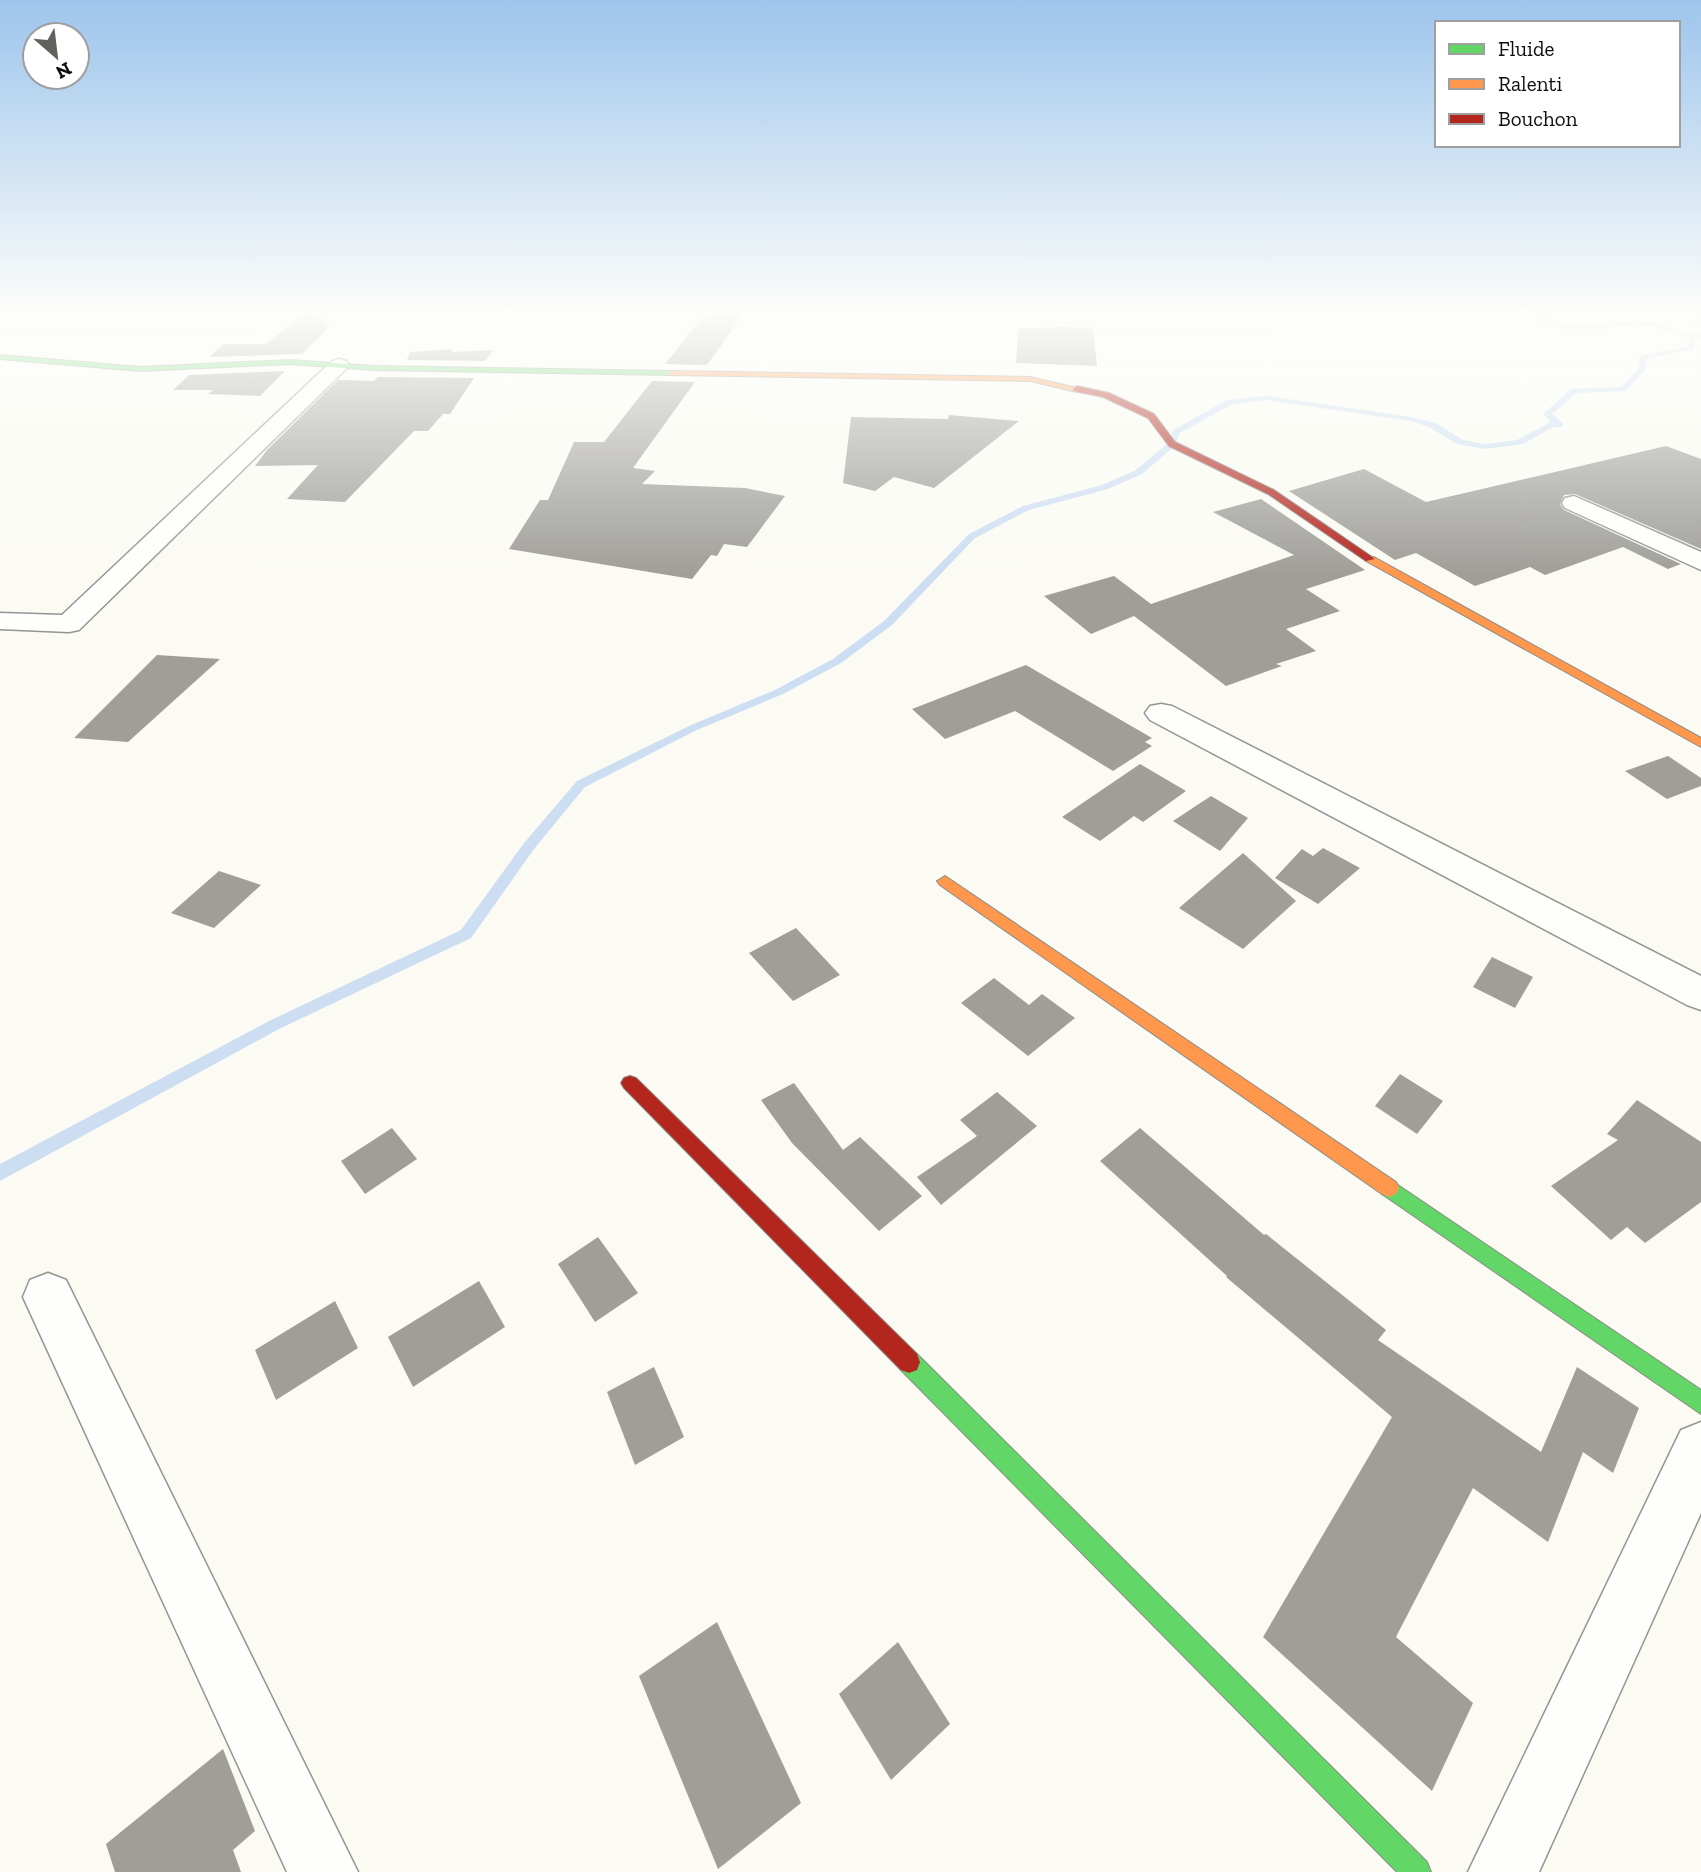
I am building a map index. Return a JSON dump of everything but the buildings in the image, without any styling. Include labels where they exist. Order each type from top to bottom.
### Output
[{"type":"street","points":[[0,621],[69,624],[302,400]]},
{"type":"street","points":[[1118,400],[1151,415],[1172,444],[1271,492],[1390,572],[1701,743]]},
{"type":"street","points":[[1574,503],[1701,562]]},
{"type":"street","points":[[1161,713],[1701,995]]},
{"type":"street","points":[[946,881],[1701,1404]]},
{"type":"street","points":[[630,1083],[1417,1872]]},
{"type":"street","points":[[48,1297],[323,1872]]},
{"type":"street","points":[[1503,1872],[1701,1450]]},
{"type":"waterway","points":[[0,1173],[276,1024],[466,934],[529,846],[581,784],[693,728],[779,692],[837,661],[888,623],[972,536],[1026,508],[1105,487],[1139,472],[1172,444],[1176,432],[1230,402],[1245,400]]},
{"type":"waterway","points":[[1282,400],[1425,422],[1460,442],[1497,447],[1531,438],[1551,424],[1560,425],[1547,414],[1563,400]]},
{"type":"traffic: fast","points":[[1389,1188],[1701,1403]]},
{"type":"traffic: fast","points":[[909,1362],[1417,1872]]},
{"type":"traffic: slow","points":[[1370,559],[1701,743]]},
{"type":"traffic: slow","points":[[945,881],[1389,1188]]},
{"type":"traffic: jam","points":[[1117,400],[1151,416],[1172,444],[1271,492],[1370,559]]},
{"type":"traffic: jam","points":[[630,1083],[909,1362]]}]
